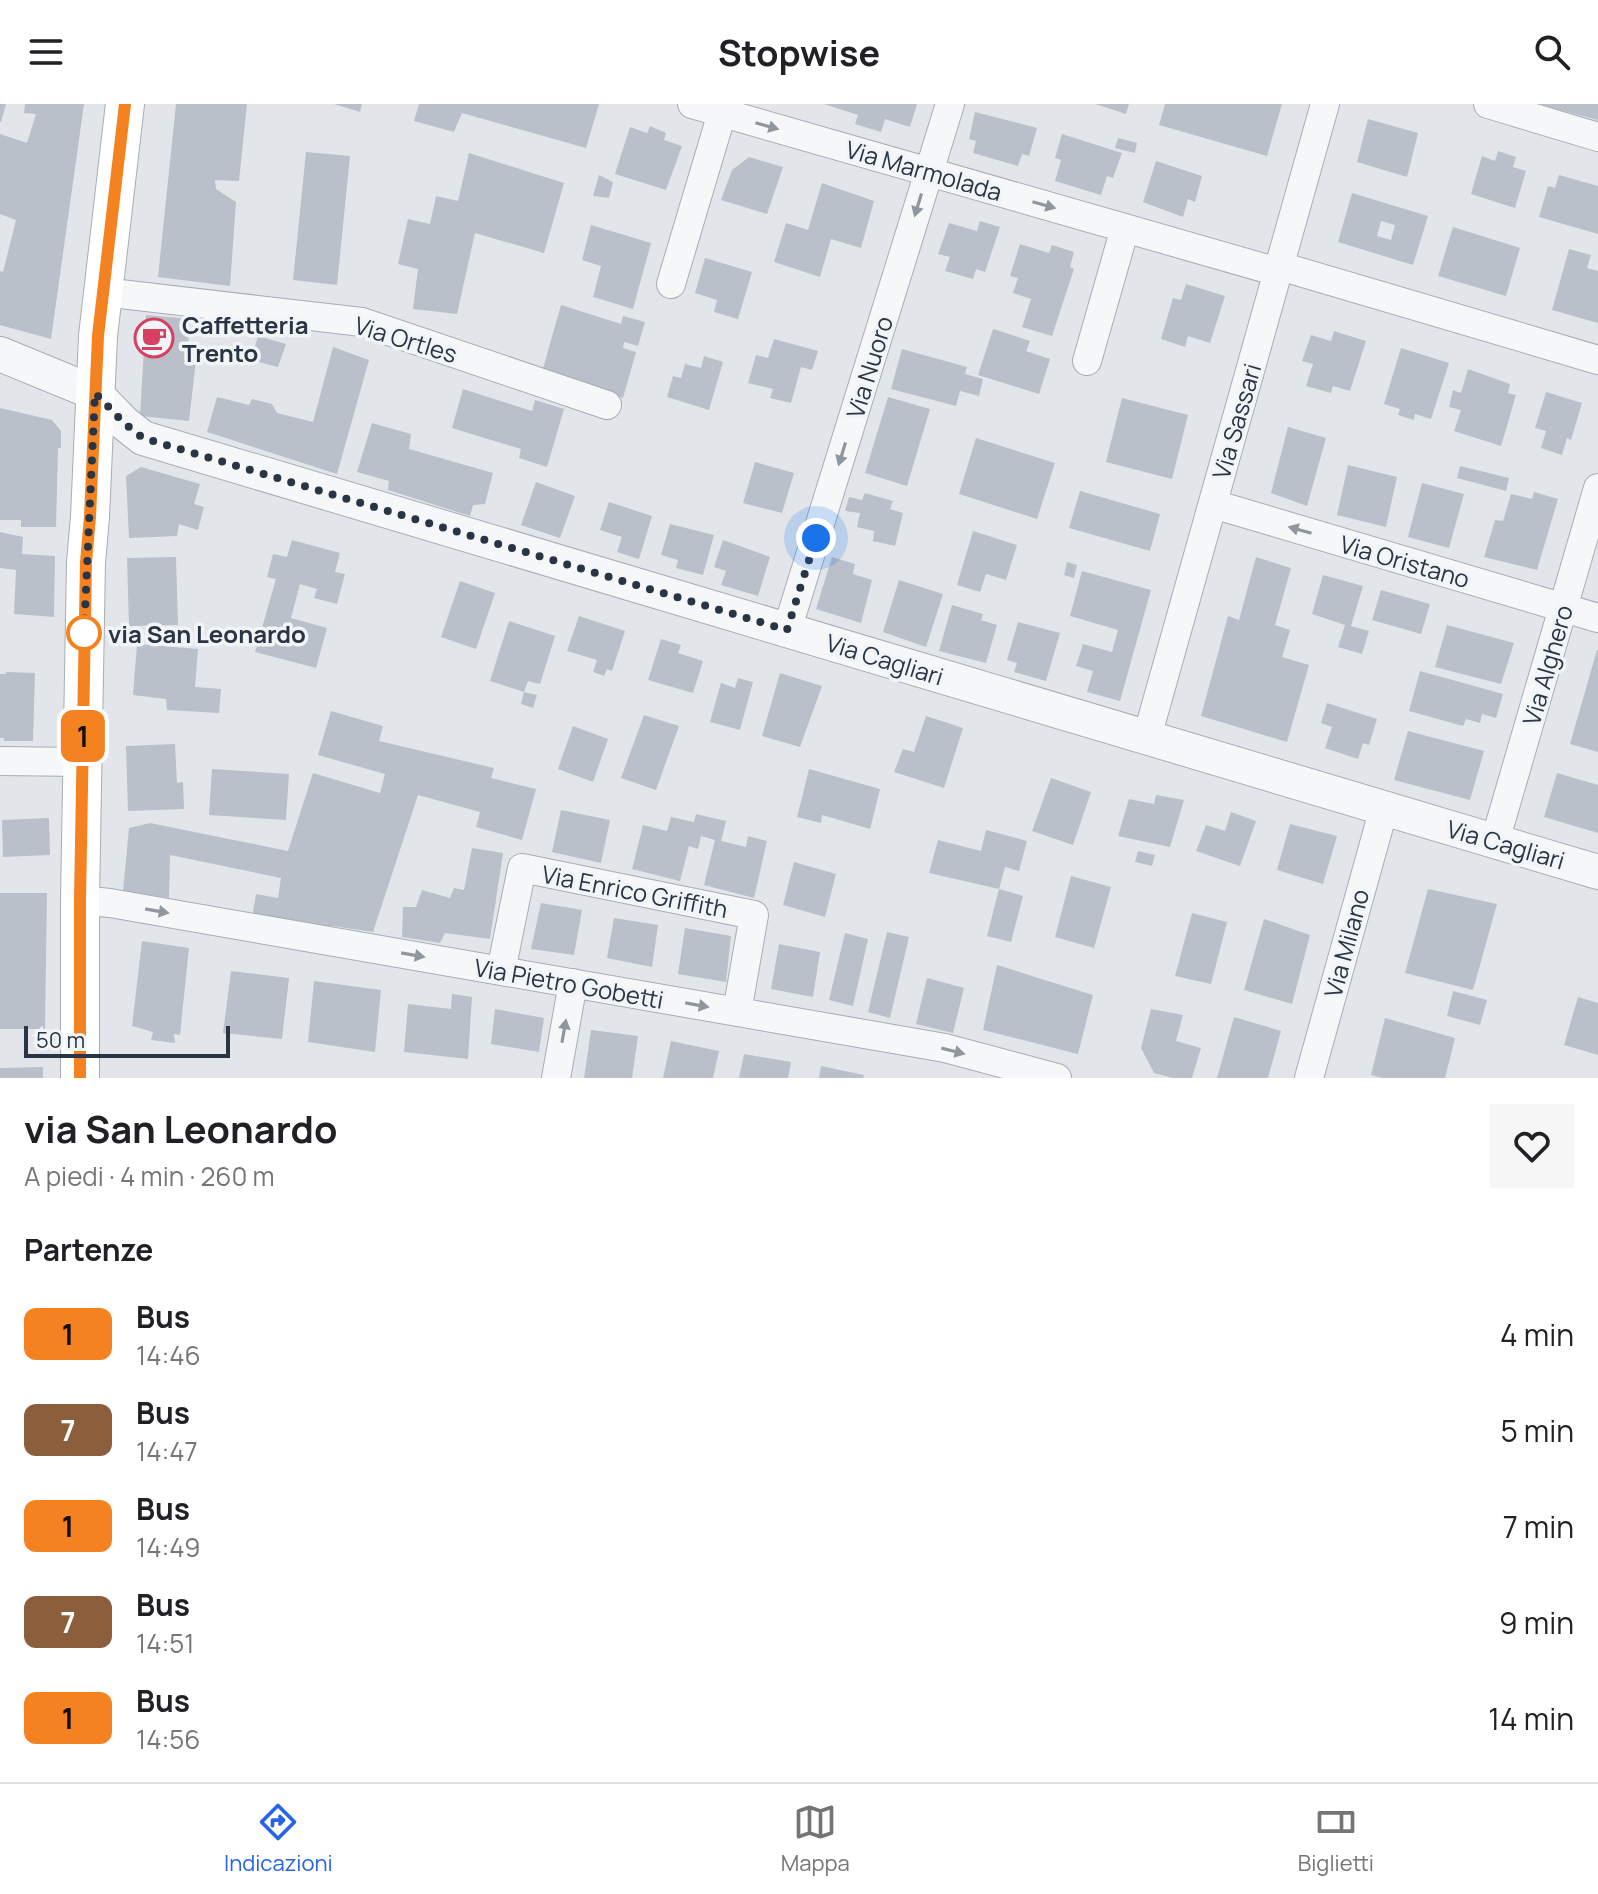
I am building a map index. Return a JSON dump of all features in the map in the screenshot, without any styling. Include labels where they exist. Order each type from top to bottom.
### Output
[{"type":"main road","points":[[80,1078],[86,572],[103,292],[125,104]]},
{"type":"street","name":"Via Marmolada","points":[[692,104],[1598,360]]},
{"type":"street","name":"Via Nuoro","points":[[787,630],[950,104]]},
{"type":"street","name":"Via Sassari","points":[[1147,737],[1325,104]]},
{"type":"street","points":[[1488,104],[1598,137]]},
{"type":"street","points":[[671,284],[722,113]]},
{"type":"street","points":[[1087,361],[1125,228]]},
{"type":"street","name":"Via Ortles","points":[[103,292],[362,322],[607,405]]},
{"type":"street","points":[[0,354],[95,393]]},
{"type":"street","name":"Via Cagliari","points":[[95,393],[143,438],[1598,872]]},
{"type":"street","name":"Via Alghero","points":[[1495,841],[1598,488]]},
{"type":"street","name":"Via Oristano","points":[[1213,504],[1598,618]]},
{"type":"street","points":[[0,761],[82,762]]},
{"type":"street","name":"Via Milano","points":[[1309,1078],[1384,808]]},
{"type":"street","name":"Via Enrico Griffith","points":[[501,971],[522,868],[754,915],[737,1012]]},
{"type":"street","name":"Via Pietro Gobetti","points":[[80,900],[945,1048],[1057,1078]]},
{"type":"street","points":[[556,1078],[573,983]]},
{"type":"building","points":[[0,104],[6,104],[1,122],[0,122]]},
{"type":"building","points":[[25,104],[84,104],[51,339],[0,325],[0,271],[3,272],[16,220],[0,214],[0,134],[27,143],[36,114],[24,113]]},
{"type":"building","points":[[176,104],[247,104],[239,181],[215,180],[216,189],[236,202],[230,286],[158,277]]},
{"type":"building","points":[[334,104],[362,104],[360,112]]},
{"type":"building","points":[[419,104],[599,104],[586,148],[462,113],[454,132],[414,121]]},
{"type":"building","points":[[824,104],[917,104],[910,127],[885,119],[881,132],[855,124],[858,115]]},
{"type":"building","points":[[1095,104],[1129,104],[1126,114]]},
{"type":"building","points":[[1165,104],[1282,104],[1267,156],[1159,125]]},
{"type":"building","points":[[1598,104],[1598,120],[1542,105]]},
{"type":"building","points":[[975,112],[1037,128],[1029,156],[1022,154],[1018,166],[973,153],[976,141],[969,139]]},
{"type":"building","points":[[1368,119],[1418,133],[1407,177],[1357,162]]},
{"type":"building","points":[[650,126],[666,133],[664,140],[682,146],[666,190],[615,174],[630,127],[647,133]]},
{"type":"building","points":[[1062,134],[1122,153],[1113,178],[1107,176],[1101,195],[1055,181],[1061,160],[1055,158]]},
{"type":"building","points":[[1118,138],[1137,143],[1135,153],[1115,148]]},
{"type":"building","points":[[1498,151],[1516,157],[1513,167],[1526,171],[1515,208],[1471,194],[1482,156],[1495,161]]},
{"type":"building","points":[[306,152],[350,156],[337,285],[293,280]]},
{"type":"building","points":[[469,153],[564,183],[544,253],[475,233],[457,314],[413,309],[418,269],[398,264],[408,219],[430,224],[436,196],[458,201]]},
{"type":"building","points":[[749,157],[783,167],[767,214],[721,200],[732,170]]},
{"type":"building","points":[[1156,161],[1202,176],[1195,202],[1188,199],[1183,217],[1143,202]]},
{"type":"building","points":[[599,175],[613,182],[609,198],[593,196]]},
{"type":"building","points":[[1559,175],[1598,186],[1598,234],[1539,217],[1548,186],[1555,188]]},
{"type":"building","points":[[822,183],[874,201],[861,248],[831,239],[820,277],[774,262],[786,223],[808,230]]},
{"type":"building","points":[[1352,193],[1428,216],[1413,265],[1338,242]],"holes":[[[1381,221],[1395,225],[1391,240],[1377,236]]]},
{"type":"building","points":[[980,221],[1000,227],[985,272],[976,269],[973,279],[945,271],[950,257],[938,254],[949,223],[977,231]]},
{"type":"building","points":[[591,225],[651,243],[633,309],[593,297],[601,266],[582,260]]},
{"type":"building","points":[[1453,227],[1520,248],[1506,296],[1438,276]]},
{"type":"building","points":[[1020,244],[1049,253],[1052,245],[1074,252],[1070,267],[1074,269],[1052,336],[1022,327],[1031,299],[1013,293],[1018,278],[1010,276]]},
{"type":"building","points":[[1569,249],[1591,255],[1587,268],[1598,271],[1598,323],[1552,310]]},
{"type":"building","points":[[705,258],[752,272],[738,319],[714,312],[717,300],[695,293]]},
{"type":"building","points":[[1186,284],[1225,296],[1210,343],[1188,336],[1185,347],[1161,339],[1173,298],[1181,300]]},
{"type":"building","points":[[561,305],[621,324],[623,316],[645,322],[638,346],[624,342],[623,348],[636,352],[623,398],[542,372]]},
{"type":"building","points":[[146,315],[190,319],[187,360],[196,360],[189,421],[140,416]]},
{"type":"building","points":[[993,329],[1030,341],[1026,351],[1050,359],[1039,394],[978,375]]},
{"type":"building","points":[[1334,331],[1366,341],[1350,391],[1333,386],[1331,393],[1306,386],[1313,364],[1302,361],[1311,335],[1331,341]]},
{"type":"building","points":[[258,336],[286,344],[278,367],[251,360]]},
{"type":"building","points":[[774,339],[818,351],[812,370],[801,367],[791,403],[770,398],[773,389],[748,383],[756,355],[768,358]]},
{"type":"building","points":[[333,347],[369,360],[337,474],[207,432],[217,397],[249,405],[252,399],[272,404],[277,413],[313,422]]},
{"type":"building","points":[[1401,348],[1449,363],[1431,419],[1415,414],[1414,420],[1398,415],[1400,409],[1384,404]]},
{"type":"building","points":[[902,349],[967,367],[965,374],[983,379],[979,396],[960,391],[956,406],[891,389]]},
{"type":"building","points":[[704,356],[723,362],[709,410],[667,397],[673,376],[681,378],[685,364],[701,368]]},
{"type":"building","points":[[1468,369],[1510,384],[1508,393],[1516,395],[1501,446],[1454,431],[1461,410],[1449,407],[1453,390],[1461,393]]},
{"type":"building","points":[[463,389],[532,411],[535,400],[564,409],[547,467],[519,458],[521,449],[452,428]]},
{"type":"building","points":[[1546,392],[1582,403],[1571,440],[1567,438],[1562,455],[1541,448],[1546,431],[1535,428]]},
{"type":"building","points":[[888,397],[930,409],[907,486],[865,473]]},
{"type":"building","points":[[1122,398],[1188,415],[1172,479],[1106,462]]},
{"type":"building","points":[[0,408],[52,420],[61,431],[56,527],[21,527],[21,520],[0,520]]},
{"type":"building","points":[[372,423],[411,434],[409,449],[493,473],[485,504],[473,505],[470,516],[388,490],[389,481],[357,472]]},
{"type":"building","points":[[1288,427],[1326,438],[1307,506],[1271,493]]},
{"type":"building","points":[[976,438],[1055,463],[1037,519],[959,494]]},
{"type":"building","points":[[755,462],[794,473],[782,513],[743,503]]},
{"type":"building","points":[[1348,465],[1397,477],[1386,527],[1337,515]]},
{"type":"building","points":[[1460,466],[1509,478],[1506,491],[1457,478]]},
{"type":"building","points":[[141,467],[200,484],[194,504],[204,507],[198,530],[179,524],[177,536],[129,538],[126,476]]},
{"type":"building","points":[[536,482],[575,496],[560,538],[521,525]]},
{"type":"building","points":[[1422,483],[1464,494],[1449,548],[1408,537]]},
{"type":"building","points":[[1080,491],[1160,514],[1150,551],[1069,528]]},
{"type":"building","points":[[1534,492],[1558,499],[1537,570],[1484,557],[1495,520],[1503,521],[1511,494],[1532,499]]},
{"type":"building","points":[[865,493],[893,501],[890,509],[903,513],[895,546],[873,541],[874,531],[857,527],[860,513],[845,511],[849,497],[862,500]]},
{"type":"building","points":[[609,502],[652,516],[639,559],[617,552],[622,537],[600,530]]},
{"type":"building","points":[[670,524],[714,535],[703,575],[676,568],[678,560],[661,555]]},
{"type":"building","points":[[973,531],[1017,545],[1006,580],[986,574],[980,592],[957,585]]},
{"type":"building","points":[[0,532],[23,537],[22,554],[55,556],[54,617],[14,614],[16,570],[0,568]]},
{"type":"building","points":[[292,540],[340,553],[335,572],[345,574],[337,604],[314,598],[317,589],[300,584],[291,618],[327,628],[316,668],[255,652],[276,579],[267,577],[273,554],[287,557]]},
{"type":"building","points":[[723,540],[770,557],[758,596],[721,585],[726,571],[714,567]]},
{"type":"building","points":[[176,557],[178,625],[129,626],[127,558]]},
{"type":"building","points":[[832,557],[855,564],[853,574],[872,580],[861,623],[816,609]]},
{"type":"building","points":[[1256,557],[1291,568],[1275,625],[1290,630],[1282,657],[1309,665],[1287,742],[1201,716],[1228,616],[1239,620]]},
{"type":"building","points":[[1067,562],[1077,565],[1074,578],[1064,575]]},
{"type":"building","points":[[1082,571],[1151,590],[1120,701],[1087,692],[1093,671],[1076,666],[1083,644],[1112,652],[1118,630],[1070,616]]},
{"type":"building","points":[[1323,575],[1363,586],[1351,626],[1369,631],[1362,654],[1338,647],[1345,625],[1312,614]]},
{"type":"building","points":[[899,580],[943,594],[926,647],[883,632]]},
{"type":"building","points":[[460,581],[495,593],[476,649],[441,637]]},
{"type":"building","points":[[1381,590],[1430,604],[1421,634],[1372,620]]},
{"type":"building","points":[[952,605],[983,614],[981,620],[997,625],[986,663],[939,651]]},
{"type":"building","points":[[579,616],[625,631],[612,671],[607,669],[604,676],[593,672],[597,660],[567,651]]},
{"type":"building","points":[[509,621],[555,636],[540,684],[528,681],[524,692],[490,681]]},
{"type":"building","points":[[1018,622],[1060,633],[1046,681],[1014,672],[1017,663],[1007,660]]},
{"type":"building","points":[[1447,625],[1514,643],[1501,684],[1435,667]]},
{"type":"building","points":[[661,639],[681,645],[678,653],[703,661],[693,693],[648,680]]},
{"type":"building","points":[[137,644],[198,649],[195,687],[221,689],[219,713],[167,710],[166,699],[133,695]]},
{"type":"building","points":[[1598,650],[1598,752],[1570,744]]},
{"type":"building","points":[[1420,671],[1503,694],[1496,718],[1482,714],[1480,723],[1466,719],[1463,726],[1409,711]]},
{"type":"building","points":[[35,673],[33,741],[4,741],[0,738],[0,674]]},
{"type":"building","points":[[780,673],[822,686],[800,747],[762,736]]},
{"type":"building","points":[[738,678],[753,682],[740,730],[710,722],[721,683],[735,688]]},
{"type":"building","points":[[524,692],[537,695],[533,708],[521,704]]},
{"type":"building","points":[[1327,703],[1377,719],[1369,745],[1363,743],[1358,759],[1325,748],[1332,727],[1321,723]]},
{"type":"building","points":[[331,711],[383,726],[379,741],[494,768],[491,778],[536,789],[522,840],[476,827],[480,812],[418,795],[373,932],[333,926],[321,930],[252,918],[256,894],[278,898],[281,878],[170,855],[169,898],[123,891],[129,828],[150,823],[288,851],[313,773],[380,793],[385,774],[318,755]]},
{"type":"building","points":[[644,715],[679,726],[656,790],[621,778]]},
{"type":"building","points":[[926,716],[963,728],[944,788],[894,772],[903,749],[914,752]]},
{"type":"building","points":[[573,726],[608,739],[593,782],[558,769]]},
{"type":"building","points":[[1408,731],[1484,751],[1470,800],[1394,780]]},
{"type":"building","points":[[175,744],[177,783],[183,782],[184,809],[128,811],[126,746]]},
{"type":"building","points":[[212,769],[289,774],[286,820],[209,815]]},
{"type":"building","points":[[809,769],[880,789],[870,829],[822,815],[821,823],[797,817]]},
{"type":"building","points":[[1557,773],[1598,785],[1598,833],[1544,817]]},
{"type":"building","points":[[1051,778],[1091,792],[1073,845],[1032,831]]},
{"type":"building","points":[[1156,795],[1184,800],[1170,847],[1118,836],[1129,799],[1154,804]]},
{"type":"building","points":[[561,810],[610,820],[601,863],[552,852]]},
{"type":"building","points":[[1231,812],[1256,821],[1240,866],[1196,851],[1206,825],[1225,831]]},
{"type":"building","points":[[696,814],[726,821],[721,841],[746,847],[748,836],[767,841],[754,898],[704,885],[715,840],[701,836],[698,849],[689,846],[680,881],[632,869],[643,825],[667,831],[671,817],[694,822]]},
{"type":"building","points":[[49,818],[50,855],[3,857],[2,820]]},
{"type":"building","points":[[1290,824],[1337,836],[1323,884],[1277,870]]},
{"type":"building","points":[[986,830],[1027,841],[1019,871],[1005,867],[999,889],[929,873],[938,840],[981,851]]},
{"type":"building","points":[[472,848],[503,853],[490,939],[445,933],[440,943],[402,937],[403,907],[416,907],[422,890],[450,898],[454,888],[464,890]]},
{"type":"building","points":[[1138,851],[1155,855],[1152,866],[1135,862]]},
{"type":"building","points":[[794,862],[836,874],[825,917],[783,905]]},
{"type":"building","points":[[1071,876],[1111,887],[1094,948],[1055,937]]},
{"type":"building","points":[[999,889],[1023,896],[1011,942],[987,936]]},
{"type":"building","points":[[1428,889],[1497,904],[1473,990],[1405,973]]},
{"type":"building","points":[[0,893],[47,893],[45,1029],[0,1029]]},
{"type":"building","points":[[541,903],[582,910],[574,955],[531,949]]},
{"type":"building","points":[[1192,913],[1227,922],[1211,984],[1175,976]]},
{"type":"building","points":[[614,918],[658,925],[652,967],[607,958]]},
{"type":"building","points":[[1264,919],[1310,935],[1292,1004],[1244,990]]},
{"type":"building","points":[[685,928],[731,936],[726,982],[678,974]]},
{"type":"building","points":[[887,932],[909,937],[890,1018],[868,1012]]},
{"type":"building","points":[[845,933],[868,939],[853,1006],[829,1000]]},
{"type":"building","points":[[142,941],[189,948],[180,1035],[174,1034],[175,1043],[151,1040],[153,1032],[132,1026]]},
{"type":"building","points":[[779,944],[820,952],[813,997],[771,989]]},
{"type":"building","points":[[997,965],[1093,995],[1078,1054],[983,1030]]},
{"type":"building","points":[[231,971],[289,978],[282,1039],[223,1033]]},
{"type":"building","points":[[927,978],[964,988],[953,1033],[916,1024]]},
{"type":"building","points":[[314,981],[381,990],[375,1052],[308,1042]]},
{"type":"building","points":[[1453,991],[1487,1000],[1480,1025],[1447,1016]]},
{"type":"building","points":[[452,994],[472,997],[468,1059],[404,1052],[408,1004],[451,1009]]},
{"type":"building","points":[[1578,997],[1598,1003],[1598,1055],[1564,1045]]},
{"type":"building","points":[[495,1009],[544,1018],[539,1052],[491,1044]]},
{"type":"building","points":[[1151,1009],[1183,1015],[1176,1041],[1201,1048],[1192,1078],[1173,1078],[1154,1073],[1141,1048]]},
{"type":"building","points":[[1234,1017],[1281,1031],[1268,1078],[1217,1078]]},
{"type":"building","points":[[1385,1018],[1455,1038],[1445,1078],[1382,1078],[1371,1075]]},
{"type":"building","points":[[591,1030],[638,1036],[632,1078],[584,1078]]},
{"type":"building","points":[[671,1041],[719,1051],[713,1078],[663,1078]]},
{"type":"building","points":[[744,1054],[791,1062],[788,1078],[739,1078]]},
{"type":"building","points":[[821,1066],[864,1075],[863,1078],[819,1078]]},
{"type":"building","points":[[43,1067],[43,1078],[0,1078],[0,1068]]},
{"type":"bus line","name":"1","points":[[80,1078],[86,562],[98,336],[125,104]]},
{"type":"place","name":"Caffetteria Trento","points":[[154,338]]},
{"type":"place","name":"via San Leonardo","points":[[84,633]]},
{"type":"route","points":[[84,633],[95,393],[143,438],[787,630],[816,538]]}]
